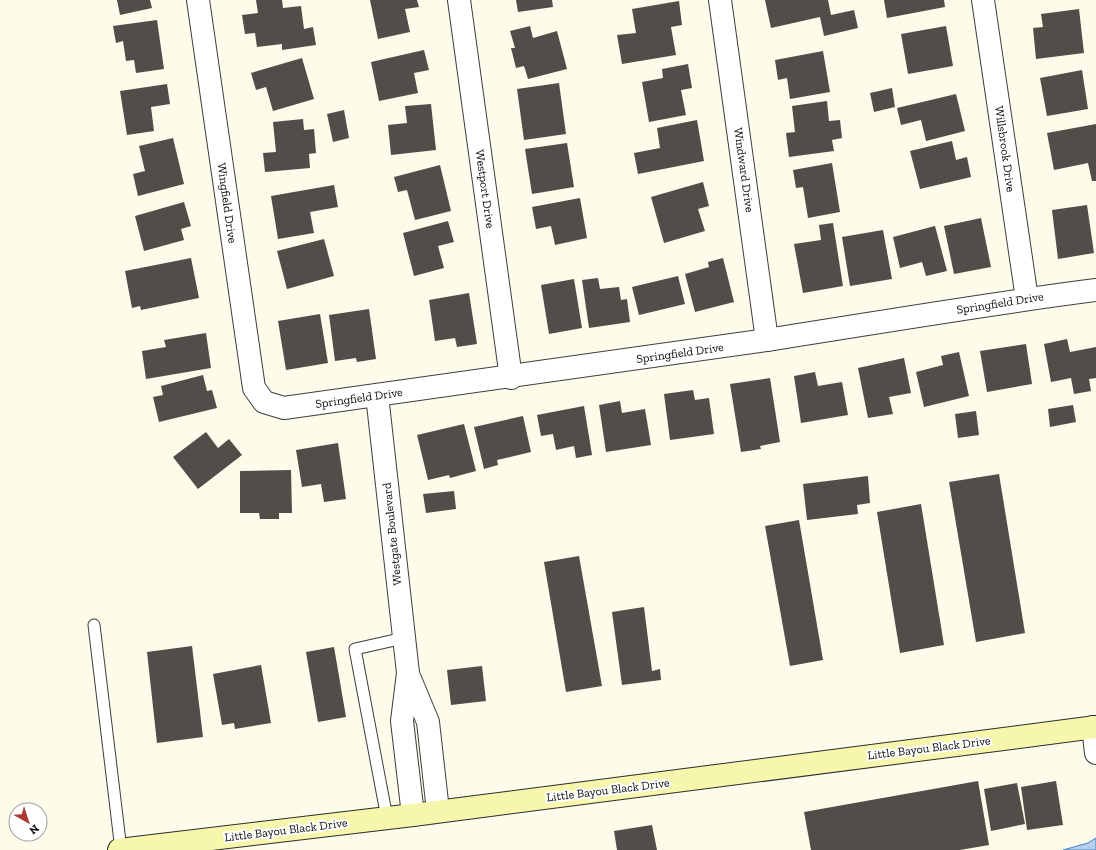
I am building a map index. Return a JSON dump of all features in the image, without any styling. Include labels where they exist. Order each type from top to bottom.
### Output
[{"type":"main road","name":"Little Bayou Black Drive","points":[[120,850],[414,815],[1094,727]]},
{"type":"street","name":"Wingfield Drive","points":[[198,0],[254,388],[264,402]]},
{"type":"street","name":"Westport Drive","points":[[459,0],[511,378]]},
{"type":"street","name":"Windward Drive","points":[[720,0],[767,340]]},
{"type":"street","name":"Willsbrook Drive","points":[[983,0],[1027,298]]},
{"type":"street","name":"Springfield Drive","points":[[264,402],[284,408],[511,378],[767,340],[1027,298],[1096,290]]},
{"type":"street","name":"Westgate Boulevard","points":[[377,395],[408,673],[402,721],[414,815]]},
{"type":"street","name":"Westgate Boulevard","points":[[408,673],[428,722],[438,811]]},
{"type":"street","points":[[1094,727],[1096,753]]},
{"type":"lane","points":[[94,625],[120,850]]},
{"type":"lane","points":[[386,818],[355,649],[404,638]]},
{"type":"water","points":[[1096,838],[1096,850],[1063,850],[1088,843]]},
{"type":"building","points":[[117,0],[150,0],[152,8],[120,15]]},
{"type":"building","points":[[256,0],[282,0],[283,8],[301,6],[304,29],[313,27],[316,45],[282,50],[282,44],[257,47],[255,33],[245,34],[242,15],[258,13]]},
{"type":"building","points":[[370,0],[417,0],[419,7],[405,9],[410,32],[378,39]]},
{"type":"building","points":[[516,0],[552,0],[553,7],[518,12]]},
{"type":"building","points":[[765,0],[828,0],[831,15],[854,10],[858,28],[824,36],[820,17],[771,28]]},
{"type":"building","points":[[884,0],[944,0],[945,7],[887,18]]},
{"type":"building","points":[[679,1],[682,25],[671,27],[676,55],[622,64],[617,35],[636,33],[632,9]]},
{"type":"building","points":[[1079,9],[1084,53],[1036,59],[1033,28],[1043,27],[1041,14]]},
{"type":"building","points":[[157,20],[164,69],[136,73],[134,60],[126,61],[123,41],[116,43],[113,26]]},
{"type":"building","points":[[530,26],[533,38],[557,31],[567,69],[528,79],[524,66],[516,68],[511,48],[515,48],[510,31]]},
{"type":"building","points":[[946,26],[953,66],[908,74],[901,34]]},
{"type":"building","points":[[424,50],[429,70],[414,73],[418,93],[379,101],[371,62]]},
{"type":"building","points":[[823,51],[830,92],[790,99],[787,78],[778,80],[775,60]]},
{"type":"building","points":[[302,58],[314,99],[273,111],[266,87],[256,90],[251,73]]},
{"type":"building","points":[[688,64],[692,88],[681,90],[686,115],[649,122],[642,82],[663,78],[662,69]]},
{"type":"building","points":[[1082,70],[1088,109],[1047,116],[1040,78]]},
{"type":"building","points":[[559,83],[566,134],[524,140],[517,89]]},
{"type":"building","points":[[167,84],[170,104],[151,107],[154,131],[127,135],[120,91]]},
{"type":"building","points":[[892,88],[895,107],[874,112],[870,93]]},
{"type":"building","points":[[956,94],[965,131],[926,141],[921,120],[901,125],[897,108]]},
{"type":"building","points":[[827,101],[829,121],[840,120],[842,138],[832,140],[834,151],[789,157],[786,133],[795,132],[792,106]]},
{"type":"building","points":[[431,104],[436,150],[391,155],[388,125],[407,123],[405,106]]},
{"type":"building","points":[[344,110],[349,138],[333,142],[327,114]]},
{"type":"building","points":[[303,119],[304,130],[314,129],[316,153],[309,154],[310,168],[265,172],[263,153],[276,152],[273,122]]},
{"type":"building","points":[[697,120],[704,161],[638,174],[634,153],[660,148],[657,128]]},
{"type":"building","points":[[1096,124],[1096,181],[1092,181],[1088,163],[1054,170],[1047,133]]},
{"type":"building","points":[[173,138],[184,184],[138,196],[133,174],[145,171],[139,146]]},
{"type":"building","points":[[952,141],[956,160],[967,157],[971,177],[920,189],[910,151]]},
{"type":"building","points":[[567,143],[574,187],[532,194],[525,149]]},
{"type":"building","points":[[832,163],[840,212],[808,218],[803,187],[796,188],[793,170]]},
{"type":"building","points":[[440,165],[451,211],[415,220],[407,190],[398,192],[394,177]]},
{"type":"building","points":[[703,182],[709,206],[698,209],[705,231],[664,243],[651,197]]},
{"type":"building","points":[[334,185],[338,207],[310,212],[314,233],[278,239],[271,196]]},
{"type":"building","points":[[580,198],[587,238],[555,245],[551,226],[536,229],[532,207]]},
{"type":"building","points":[[184,202],[191,226],[181,229],[184,240],[144,251],[135,216]]},
{"type":"building","points":[[1087,205],[1094,253],[1058,259],[1052,210]]},
{"type":"building","points":[[981,218],[991,267],[954,274],[944,226]]},
{"type":"building","points":[[448,221],[454,242],[438,246],[444,268],[414,276],[403,233]]},
{"type":"building","points":[[833,223],[843,286],[803,293],[794,244],[821,240],[819,225]]},
{"type":"building","points":[[935,226],[947,271],[926,276],[922,262],[900,268],[893,237]]},
{"type":"building","points":[[883,230],[892,279],[850,286],[842,237]]},
{"type":"building","points":[[324,239],[334,276],[287,289],[277,251]]},
{"type":"building","points":[[191,258],[199,298],[141,310],[140,306],[132,308],[125,271]]},
{"type":"building","points":[[723,258],[734,302],[695,312],[685,274],[709,267],[708,262]]},
{"type":"building","points":[[678,276],[685,304],[639,315],[632,287]]},
{"type":"building","points":[[598,278],[600,289],[619,287],[621,300],[627,299],[630,322],[589,328],[582,280]]},
{"type":"building","points":[[574,279],[582,328],[549,334],[541,285]]},
{"type":"building","points":[[469,293],[477,344],[457,347],[455,338],[435,341],[429,300]]},
{"type":"building","points":[[369,309],[376,359],[357,362],[356,358],[335,361],[329,315]]},
{"type":"building","points":[[320,314],[328,363],[286,370],[278,321]]},
{"type":"building","points":[[206,333],[211,368],[146,379],[142,351],[166,347],[164,340]]},
{"type":"building","points":[[1067,339],[1070,352],[1096,347],[1096,378],[1089,379],[1091,391],[1074,394],[1071,378],[1051,382],[1044,344]]},
{"type":"building","points":[[1026,344],[1032,384],[987,392],[980,351]]},
{"type":"building","points":[[959,352],[969,396],[924,407],[916,372],[943,365],[941,356]]},
{"type":"building","points":[[904,358],[911,393],[889,397],[893,414],[868,418],[858,368]]},
{"type":"building","points":[[815,372],[818,386],[842,382],[848,415],[801,423],[794,376]]},
{"type":"building","points":[[203,375],[207,391],[212,390],[217,408],[159,422],[153,397],[163,395],[161,386]]},
{"type":"building","points":[[770,378],[780,442],[760,446],[761,449],[741,452],[730,384]]},
{"type":"building","points":[[693,390],[695,400],[709,398],[714,434],[670,440],[664,394]]},
{"type":"building","points":[[620,401],[622,413],[645,409],[651,445],[606,452],[599,405]]},
{"type":"building","points":[[1073,405],[1076,422],[1050,427],[1048,409]]},
{"type":"building","points":[[584,406],[592,455],[576,458],[574,446],[556,450],[553,434],[541,436],[537,415]]},
{"type":"building","points":[[976,411],[979,435],[958,438],[955,414]]},
{"type":"building","points":[[523,416],[531,452],[497,460],[498,465],[484,469],[474,427]]},
{"type":"building","points":[[464,424],[476,471],[450,478],[449,475],[428,480],[417,435]]},
{"type":"building","points":[[206,432],[218,448],[229,439],[242,455],[198,489],[173,457]]},
{"type":"building","points":[[338,443],[346,499],[324,502],[321,484],[302,487],[296,450]]},
{"type":"building","points":[[291,470],[292,513],[279,513],[279,519],[260,519],[259,513],[240,513],[240,471]]},
{"type":"building","points":[[999,474],[1025,633],[976,642],[949,482]]},
{"type":"building","points":[[868,476],[870,503],[857,505],[858,514],[807,520],[803,484]]},
{"type":"building","points":[[454,491],[456,509],[426,513],[423,494]]},
{"type":"building","points":[[921,504],[944,645],[900,653],[877,512]]},
{"type":"building","points":[[799,520],[823,660],[790,666],[765,526]]},
{"type":"building","points":[[579,556],[602,686],[566,692],[544,562]]},
{"type":"building","points":[[644,607],[652,671],[660,669],[661,680],[622,685],[612,612]]},
{"type":"building","points":[[192,646],[203,737],[157,743],[147,652]]},
{"type":"building","points":[[334,647],[346,717],[318,722],[306,652]]},
{"type":"building","points":[[261,665],[271,723],[235,729],[234,723],[222,725],[213,674]]},
{"type":"building","points":[[482,666],[486,701],[451,705],[447,670]]},
{"type":"building","points":[[978,781],[989,845],[960,850],[811,850],[804,812]]},
{"type":"building","points":[[1056,781],[1063,825],[1027,830],[1021,787]]},
{"type":"building","points":[[1017,783],[1025,824],[991,831],[984,789]]},
{"type":"building","points":[[652,825],[657,850],[617,850],[614,831]]}]
